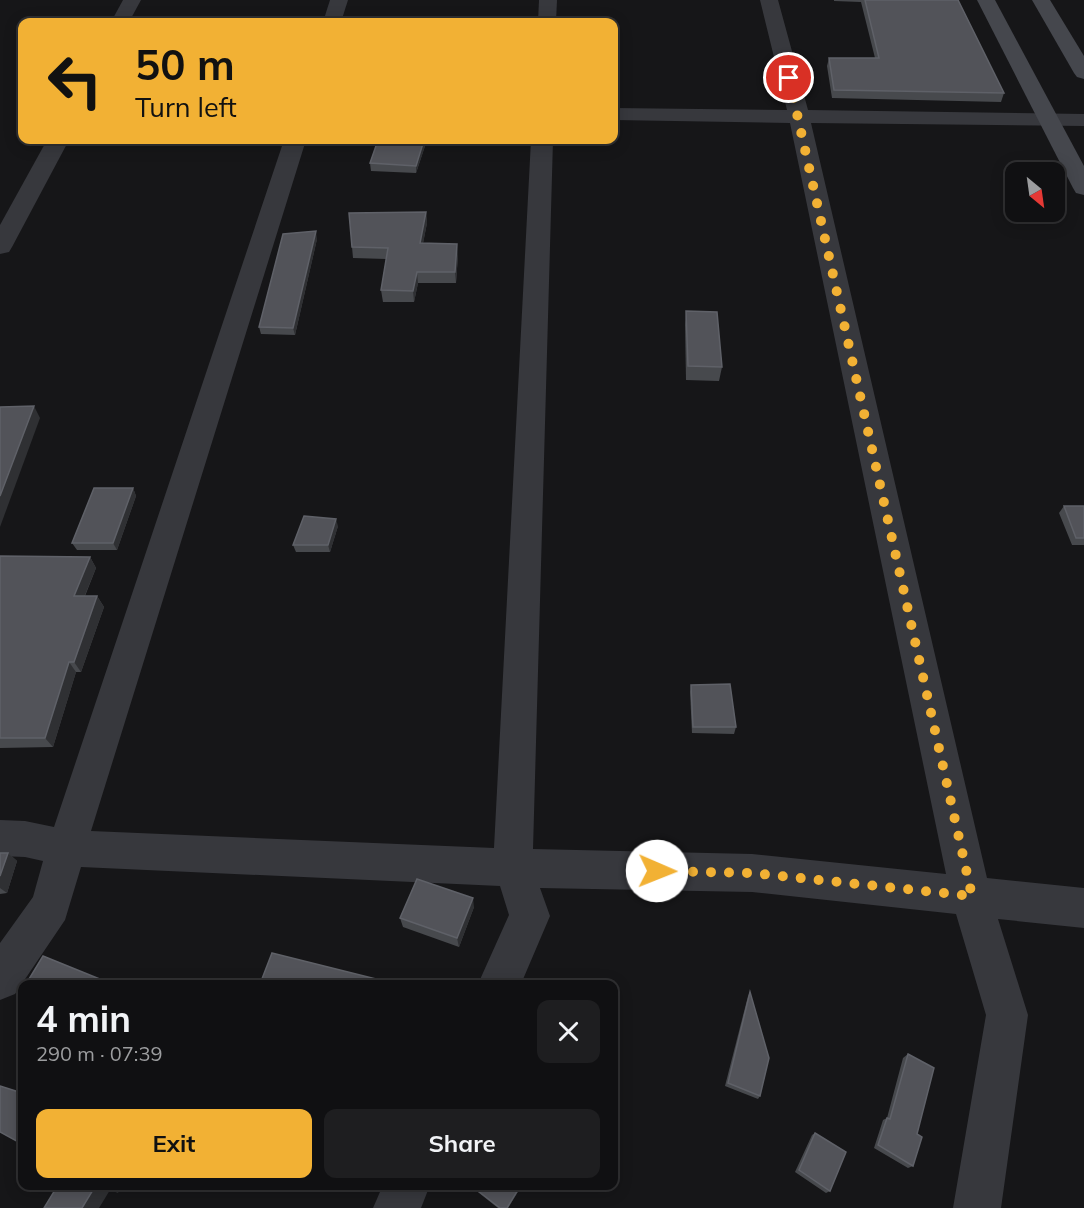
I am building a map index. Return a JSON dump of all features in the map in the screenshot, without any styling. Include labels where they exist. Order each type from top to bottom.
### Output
[{"type":"street","points":[[122,18],[132,0]]},
{"type":"street","points":[[333,18],[339,0]]},
{"type":"street","points":[[547,18],[548,0]]},
{"type":"street","points":[[770,0],[800,116],[972,896],[1007,1015],[977,1208]]},
{"type":"street","points":[[986,0],[1084,188]]},
{"type":"street","points":[[1041,0],[1084,73]]},
{"type":"street","points":[[618,114],[1084,120]]},
{"type":"street","points":[[0,248],[56,144]]},
{"type":"street","points":[[0,979],[51,906],[66,848],[294,144]]},
{"type":"street","points":[[501,980],[530,916],[513,868],[542,144]]},
{"type":"street","points":[[0,838],[25,839],[66,848],[513,868],[752,873],[1084,908]]},
{"type":"street","points":[[397,1208],[405,1190]]},
{"type":"building","points":[[865,0],[958,0],[1004,93],[834,90],[829,58],[879,58]]},
{"type":"building","points":[[377,144],[423,144],[416,166],[370,163]]},
{"type":"building","points":[[426,212],[420,243],[457,244],[455,272],[417,272],[413,291],[381,290],[388,248],[352,247],[349,213]]},
{"type":"building","points":[[316,231],[293,328],[259,327],[283,234]]},
{"type":"building","points":[[686,311],[717,312],[722,367],[688,366]]},
{"type":"building","points":[[34,406],[0,496],[0,407]]},
{"type":"building","points":[[94,488],[133,488],[113,543],[72,543]]},
{"type":"building","points":[[1064,506],[1084,506],[1084,538],[1076,538]]},
{"type":"building","points":[[304,516],[336,519],[328,545],[293,545]]},
{"type":"building","points":[[0,556],[90,557],[74,596],[97,596],[74,662],[69,662],[45,738],[0,738]]},
{"type":"building","points":[[730,684],[736,727],[693,727],[691,685]]},
{"type":"building","points":[[0,853],[8,853],[0,876]]},
{"type":"building","points":[[417,879],[473,898],[457,938],[400,918]]},
{"type":"building","points":[[272,953],[380,980],[262,980]]},
{"type":"building","points":[[43,956],[102,980],[28,980]]},
{"type":"building","points":[[750,992],[769,1058],[760,1096],[728,1083]]},
{"type":"building","points":[[908,1054],[934,1068],[917,1134],[922,1137],[913,1166],[878,1145],[887,1118],[890,1119]]},
{"type":"building","points":[[0,1086],[18,1092],[18,1142],[0,1132]]},
{"type":"building","points":[[815,1133],[846,1152],[830,1191],[799,1170]]},
{"type":"building","points":[[55,1190],[93,1190],[82,1208],[44,1208]]},
{"type":"building","points":[[477,1190],[518,1190],[507,1208],[500,1208]]},
{"type":"route","points":[[657,871],[752,873],[972,896],[800,116],[789,78]]}]
